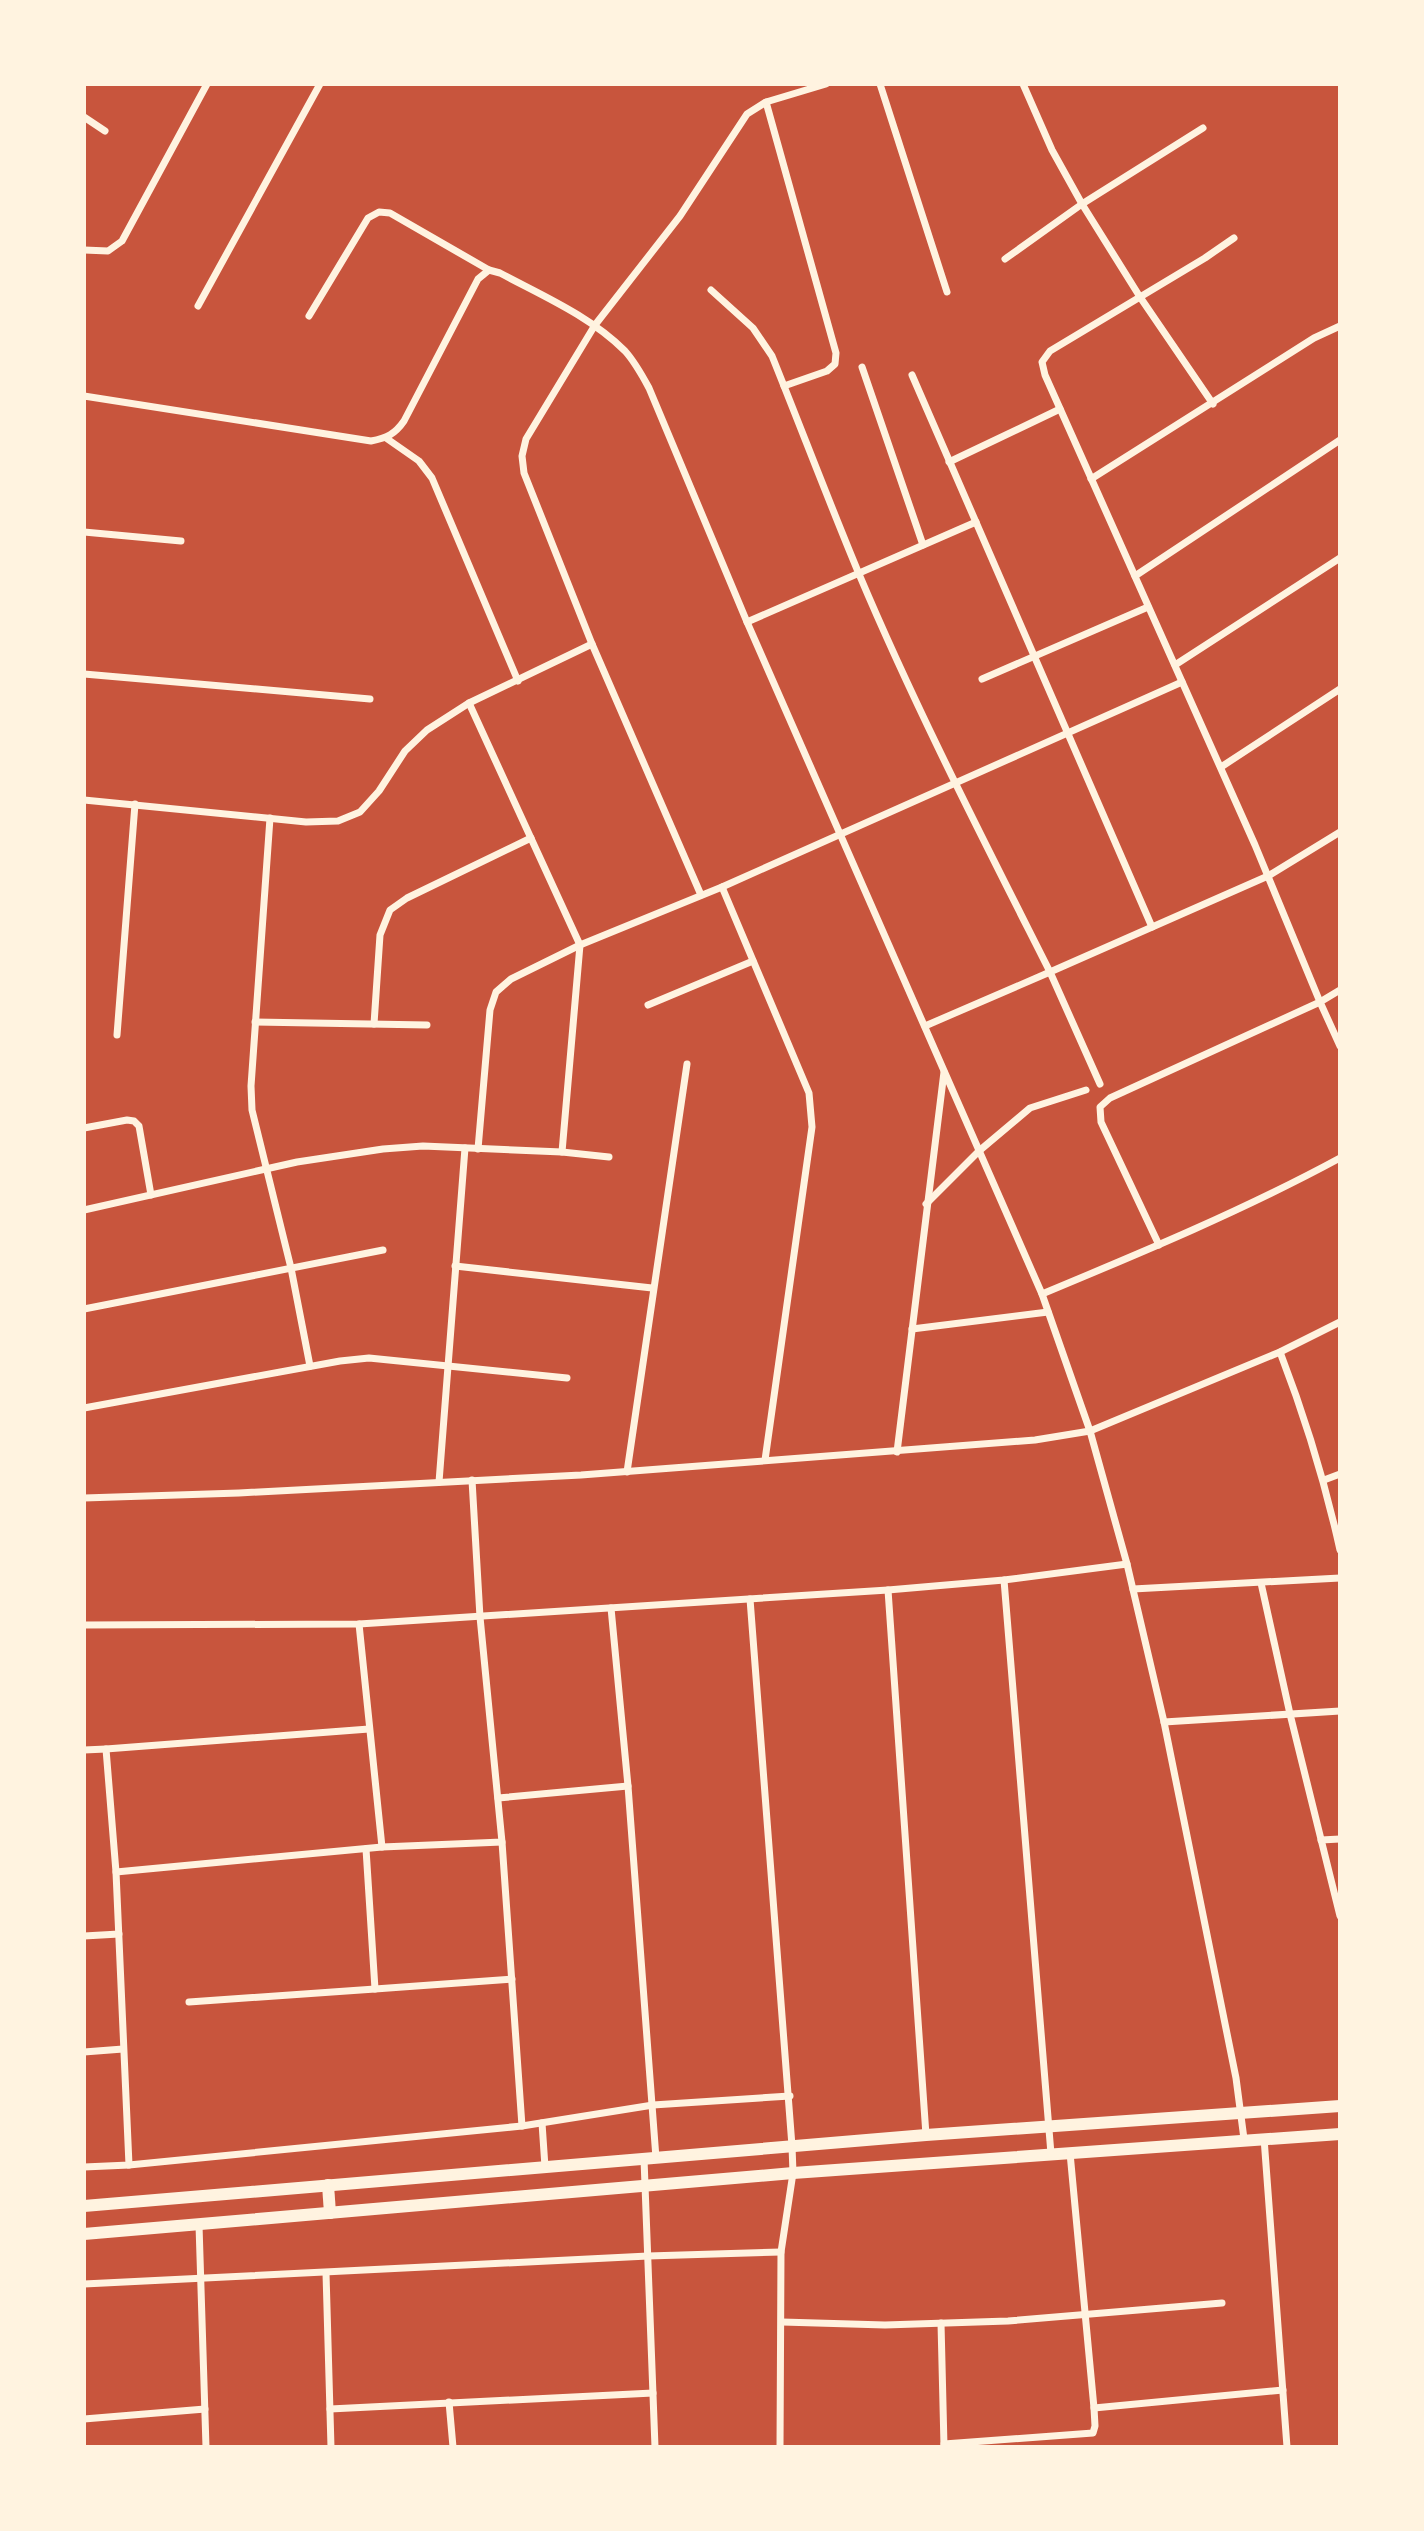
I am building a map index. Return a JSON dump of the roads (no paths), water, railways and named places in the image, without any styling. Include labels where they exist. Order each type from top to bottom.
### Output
[{"type":"street","points":[[84,250],[108,251],[122,241],[207,84]]},
{"type":"street","points":[[198,306],[320,84]]},
{"type":"street","points":[[701,895],[592,644],[524,473],[522,456],[526,439],[595,326],[680,216],[747,114],[766,102],[826,84]]},
{"type":"street","points":[[880,84],[947,292]]},
{"type":"street","points":[[1023,84],[1052,150],[1082,204],[1140,298],[1213,404]]},
{"type":"street","points":[[766,102],[836,353],[835,364],[827,371],[784,386]]},
{"type":"street","points":[[84,117],[104,131]]},
{"type":"street","points":[[1004,259],[1082,204],[1203,128]]},
{"type":"street","points":[[309,316],[368,218],[379,212],[390,213],[489,270],[500,273],[595,326],[625,351],[649,388],[747,622],[1042,1294],[1090,1431],[1127,1564],[1164,1722],[1233,2064],[1244,2139]]},
{"type":"street","points":[[1234,237],[1140,298],[1050,351],[1042,362],[1060,410],[1221,767],[1340,1046]]},
{"type":"street","points":[[84,396],[371,441],[386,438],[404,421],[478,279],[489,270]]},
{"type":"street","points":[[711,290],[763,340],[859,574],[955,785],[1050,972],[1100,1084]]},
{"type":"street","points":[[1091,480],[1314,338],[1340,326]]},
{"type":"street","points":[[862,367],[923,545]]},
{"type":"street","points":[[912,374],[1152,927]]},
{"type":"street","points":[[949,462],[1060,410]]},
{"type":"street","points":[[386,438],[419,461],[432,478],[517,681]]},
{"type":"street","points":[[1135,576],[1340,440]]},
{"type":"street","points":[[747,622],[976,522]]},
{"type":"street","points":[[84,532],[181,541]]},
{"type":"street","points":[[1175,665],[1340,558]]},
{"type":"street","points":[[982,679],[1148,607]]},
{"type":"street","points":[[84,800],[306,822],[338,821],[360,813],[379,791],[405,751],[427,730],[469,703],[592,644]]},
{"type":"street","points":[[84,674],[370,699]]},
{"type":"street","points":[[478,1149],[490,1010],[496,992],[511,979],[580,946],[955,785],[1182,682]]},
{"type":"street","points":[[1221,767],[1340,689]]},
{"type":"street","points":[[469,703],[580,946],[562,1152]]},
{"type":"street","points":[[117,1035],[135,804]]},
{"type":"street","points":[[270,818],[251,1086],[252,1110],[291,1268],[310,1366]]},
{"type":"street","points":[[925,1026],[1268,876],[1340,832]]},
{"type":"street","points":[[374,1024],[380,936],[390,910],[407,898],[531,838]]},
{"type":"street","points":[[722,887],[809,1093],[812,1127],[765,1460]]},
{"type":"street","points":[[648,1005],[753,961]]},
{"type":"street","points":[[1159,1245],[1101,1122],[1100,1107],[1110,1098],[1320,1002],[1340,990]]},
{"type":"street","points":[[255,1022],[428,1025]]},
{"type":"street","points":[[627,1472],[687,1064]]},
{"type":"street","points":[[897,1452],[944,1072]]},
{"type":"street","points":[[926,1205],[979,1151],[1030,1108],[1086,1090]]},
{"type":"street","points":[[84,1128],[127,1120],[134,1121],[139,1126],[151,1195]]},
{"type":"street","points":[[84,1210],[268,1169],[383,1149],[423,1146],[562,1152],[608,1157]]},
{"type":"street","points":[[439,1482],[465,1148]]},
{"type":"street","points":[[1042,1294],[1159,1245],[1340,1158]]},
{"type":"street","points":[[84,1309],[383,1250]]},
{"type":"street","points":[[455,1266],[652,1288]]},
{"type":"street","points":[[912,1329],[1048,1312]]},
{"type":"street","points":[[84,1498],[239,1493],[627,1472],[1035,1440],[1090,1431],[1280,1352],[1340,1322]]},
{"type":"street","points":[[1280,1352],[1324,1480],[1340,1550]]},
{"type":"street","points":[[84,1408],[340,1360],[447,1364],[567,1378]]},
{"type":"street","points":[[1324,1480],[1340,1474]]},
{"type":"street","points":[[472,1480],[480,1617],[502,1842],[522,2126]]},
{"type":"street","points":[[84,1625],[359,1625],[888,1590],[1004,1580],[1127,1564]]},
{"type":"street","points":[[1133,1589],[1340,1578]]},
{"type":"street","points":[[1004,1580],[1051,2154]]},
{"type":"street","points":[[1261,1583],[1340,1916]]},
{"type":"street","points":[[888,1590],[926,2135]]},
{"type":"street","points":[[750,1599],[790,2096],[793,2173],[781,2252],[780,2447]]},
{"type":"street","points":[[611,1608],[653,2105],[646,2187],[655,2447]]},
{"type":"street","points":[[359,1625],[382,1847]]},
{"type":"street","points":[[1164,1722],[1340,1711]]},
{"type":"street","points":[[84,1750],[369,1729]]},
{"type":"street","points":[[106,1749],[116,1872],[129,2165]]},
{"type":"street","points":[[498,1798],[628,1786]]},
{"type":"street","points":[[1321,1840],[1340,1839]]},
{"type":"street","points":[[116,1872],[382,1847],[502,1842]]},
{"type":"street","points":[[366,1849],[375,1989]]},
{"type":"street","points":[[84,1936],[119,1934]]},
{"type":"street","points":[[189,2002],[512,1979]]},
{"type":"street","points":[[84,2052],[123,2049]]},
{"type":"street","points":[[84,2167],[129,2165],[522,2126],[653,2105],[790,2096]]},
{"type":"street","points":[[84,2206],[926,2135],[1340,2106]]},
{"type":"street","points":[[541,2123],[545,2167]]},
{"type":"street","points":[[84,2234],[793,2173],[1340,2134]]},
{"type":"street","points":[[1264,2138],[1287,2447]]},
{"type":"street","points":[[941,2323],[944,2446],[1093,2432],[1094,2408],[1070,2153]]},
{"type":"street","points":[[328,2185],[330,2213]]},
{"type":"street","points":[[199,2225],[206,2447]]},
{"type":"street","points":[[84,2284],[648,2256],[781,2252]]},
{"type":"street","points":[[326,2273],[331,2447]]},
{"type":"street","points":[[782,2322],[885,2325],[1008,2321],[1222,2303]]},
{"type":"street","points":[[1094,2408],[1283,2390]]},
{"type":"street","points":[[330,2409],[653,2393]]},
{"type":"street","points":[[449,2402],[453,2447]]},
{"type":"street","points":[[84,2419],[205,2409]]},
{"type":"street","points":[[1048,2438],[1049,2447]]}]
